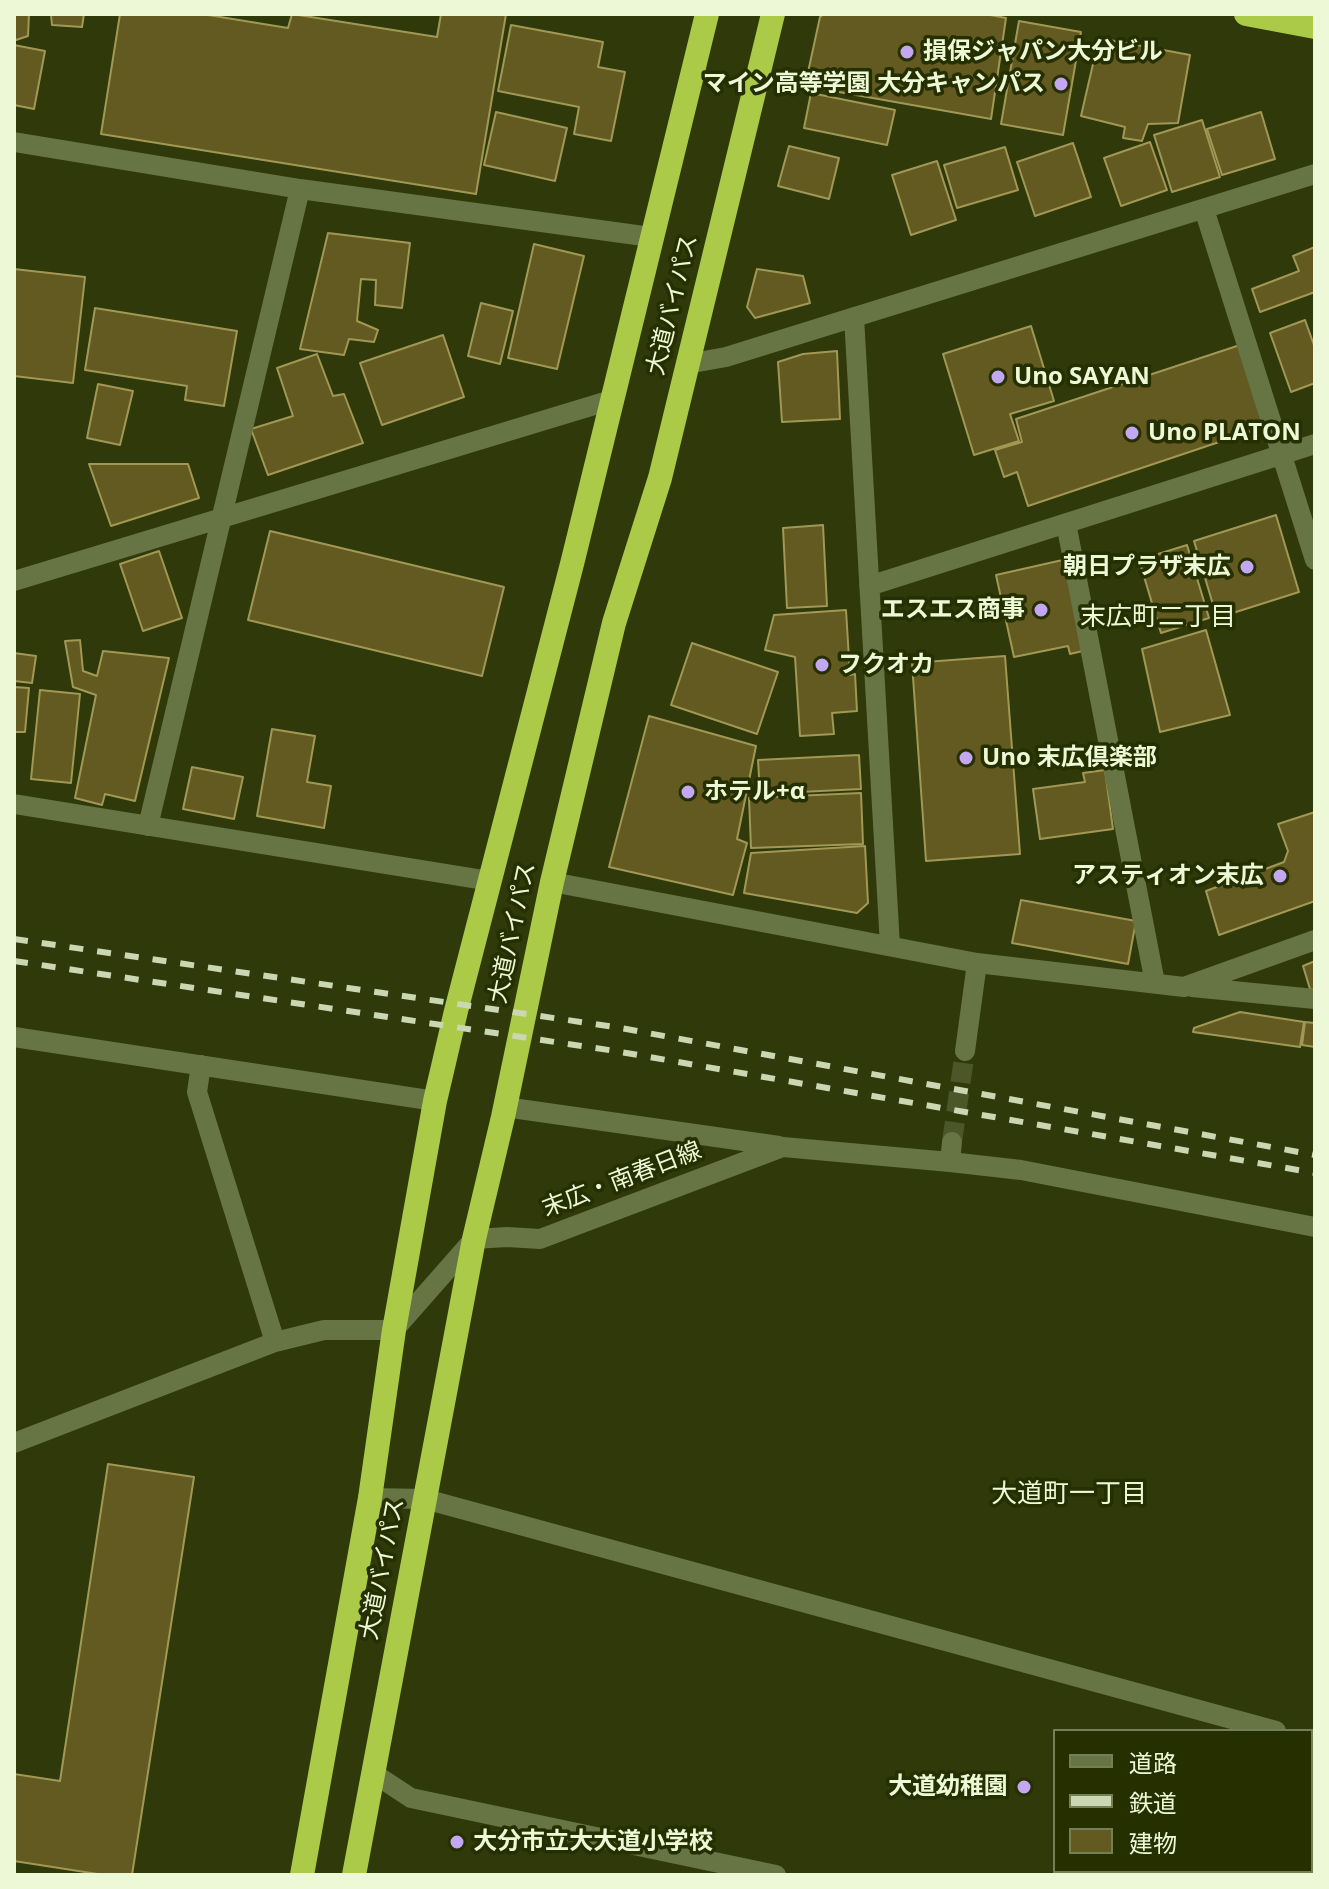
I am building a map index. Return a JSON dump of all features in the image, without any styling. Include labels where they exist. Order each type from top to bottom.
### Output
[{"type":"highway","name":"大道バイパス","points":[[302,1875],[370,1498],[394,1330],[435,1101],[707,14]]},
{"type":"highway","name":"大道バイパス","points":[[354,1875],[474,1239],[552,882],[614,623],[660,478],[773,14]]},
{"type":"highway","points":[[1246,14],[1315,27]]},
{"type":"street","points":[[14,142],[300,189],[651,237]]},
{"type":"street","points":[[687,364],[726,357],[1315,174]]},
{"type":"street","points":[[148,826],[300,189]]},
{"type":"street","points":[[1204,209],[1315,560]]},
{"type":"street","points":[[854,317],[890,946]]},
{"type":"street","points":[[14,581],[611,400]]},
{"type":"street","points":[[869,586],[1315,444]]},
{"type":"street","points":[[1066,523],[1155,983]]},
{"type":"street","points":[[14,804],[490,881]]},
{"type":"street","points":[[552,882],[977,963],[1315,999]]},
{"type":"street","points":[[1184,987],[1315,940]]},
{"type":"street","points":[[965,1051],[977,963]]},
{"type":"street","points":[[14,1037],[435,1101]]},
{"type":"street","points":[[201,1065],[197,1092],[275,1342]]},
{"type":"street","points":[[505,1107],[783,1147]]},
{"type":"street","name":"末広・南春日線","points":[[474,1239],[540,1239],[783,1147],[951,1152],[1021,1170],[1315,1227]]},
{"type":"street","points":[[14,1443],[275,1342],[324,1330],[394,1330],[474,1239]]},
{"type":"street","points":[[370,1498],[425,1499],[1269,1729]]},
{"type":"street","points":[[373,1773],[411,1798],[776,1875]]},
{"type":"building","points":[[14,14],[29,14],[28,36],[16,40],[14,40]]},
{"type":"building","points":[[41,14],[84,14],[82,27],[52,25],[51,15]]},
{"type":"building","points":[[120,14],[202,14],[288,28],[292,14],[437,37],[441,14],[506,14],[476,194],[101,134]]},
{"type":"building","name":"損保ジャパン大分ビル","points":[[824,14],[985,14],[1006,18],[991,119],[805,86],[820,17]]},
{"type":"building","points":[[1019,21],[1081,32],[1063,135],[1001,124]]},
{"type":"building","points":[[511,25],[603,42],[598,67],[625,72],[611,141],[574,134],[579,107],[498,91]]},
{"type":"building","points":[[1099,38],[1190,55],[1178,123],[1148,124],[1142,141],[1123,138],[1125,127],[1081,116]]},
{"type":"building","points":[[14,45],[45,51],[34,109],[14,105]]},
{"type":"building","points":[[811,93],[895,110],[887,145],[804,128]]},
{"type":"building","points":[[496,112],[567,128],[555,181],[484,165]]},
{"type":"building","points":[[1261,112],[1275,159],[1222,175],[1207,129]]},
{"type":"building","points":[[1202,120],[1220,177],[1172,192],[1154,135]]},
{"type":"building","points":[[1150,142],[1167,190],[1121,206],[1104,158]]},
{"type":"building","points":[[1073,143],[1091,197],[1035,216],[1017,162]]},
{"type":"building","points":[[789,146],[839,158],[829,199],[778,186]]},
{"type":"building","points":[[1005,147],[1018,190],[957,208],[944,165]]},
{"type":"building","points":[[937,161],[956,220],[911,235],[892,175]]},
{"type":"building","points":[[328,233],[410,243],[402,308],[375,305],[376,280],[361,279],[357,321],[378,330],[374,342],[349,339],[344,355],[300,349]]},
{"type":"building","points":[[534,244],[584,256],[557,369],[508,358]]},
{"type":"building","points":[[1315,247],[1315,292],[1260,312],[1252,289],[1299,271],[1293,256]]},
{"type":"building","points":[[14,269],[85,277],[73,383],[14,376]]},
{"type":"building","points":[[757,269],[803,276],[810,303],[755,318],[747,307]]},
{"type":"building","points":[[481,303],[513,311],[500,364],[468,356]]},
{"type":"building","points":[[95,308],[237,331],[224,406],[185,400],[187,386],[85,370]]},
{"type":"building","points":[[1305,320],[1315,348],[1315,383],[1291,392],[1270,333]]},
{"type":"building","name":"Uno SAYAN","points":[[1031,326],[1054,401],[1010,414],[1019,441],[974,455],[943,354]]},
{"type":"building","points":[[443,335],[464,397],[382,425],[360,363]]},
{"type":"building","name":"Uno PLATON","points":[[1243,344],[1270,425],[1028,506],[1017,472],[1004,477],[995,450],[1022,442],[1016,419]]},
{"type":"building","points":[[837,351],[840,419],[782,422],[778,362],[803,354]]},
{"type":"building","points":[[317,354],[333,396],[344,394],[363,443],[268,475],[251,429],[293,416],[277,368]]},
{"type":"building","points":[[98,384],[133,391],[120,445],[87,438]]},
{"type":"building","points":[[89,464],[188,464],[199,498],[111,526]]},
{"type":"building","name":"朝日プラザ末広","points":[[1276,515],[1299,592],[1217,618],[1194,541]]},
{"type":"building","points":[[823,525],[827,606],[787,608],[783,528]]},
{"type":"building","points":[[270,531],[504,587],[482,676],[248,620]]},
{"type":"building","points":[[1187,545],[1209,618],[1161,633],[1139,560]]},
{"type":"building","points":[[159,551],[182,618],[143,631],[120,564]]},
{"type":"building","name":"エスエス商事","points":[[1067,559],[1087,650],[1070,654],[1068,646],[1014,657],[996,575]]},
{"type":"building","name":"フクオカ","points":[[846,610],[850,675],[855,674],[857,711],[832,713],[834,734],[800,736],[795,657],[765,650],[774,615]]},
{"type":"building","points":[[1206,630],[1230,715],[1160,732],[1142,649]]},
{"type":"building","points":[[80,640],[83,671],[97,676],[103,651],[169,658],[135,801],[105,794],[102,805],[75,798],[96,695],[73,687],[65,641]]},
{"type":"building","points":[[692,643],[778,672],[757,734],[671,705]]},
{"type":"building","points":[[14,653],[36,656],[32,683],[14,681]]},
{"type":"building","name":"Uno 末広倶楽部","points":[[1005,656],[1020,854],[926,861],[912,663]]},
{"type":"building","points":[[14,687],[29,688],[25,732],[14,732]]},
{"type":"building","points":[[40,690],[80,694],[71,783],[31,779]]},
{"type":"building","name":"ホテル+α","points":[[649,716],[756,746],[737,839],[747,843],[733,895],[609,867]]},
{"type":"building","points":[[272,729],[315,736],[307,782],[331,786],[324,828],[257,816]]},
{"type":"building","points":[[859,755],[861,789],[760,794],[758,760]]},
{"type":"building","points":[[192,767],[243,777],[234,819],[183,809]]},
{"type":"building","points":[[1105,770],[1113,829],[1040,839],[1033,789],[1085,782],[1083,773]]},
{"type":"building","points":[[861,793],[863,844],[751,848],[749,798]]},
{"type":"building","name":"アスティオン末広","points":[[1315,812],[1315,901],[1219,935],[1206,891],[1284,862],[1288,851],[1278,824]]},
{"type":"building","points":[[865,846],[868,903],[857,913],[744,893],[751,853]]},
{"type":"building","points":[[1021,900],[1136,921],[1128,964],[1012,943]]},
{"type":"building","points":[[1315,961],[1315,990],[1310,989],[1303,966]]},
{"type":"building","points":[[1240,1012],[1304,1022],[1300,1047],[1193,1032],[1194,1028]]},
{"type":"building","points":[[1305,1022],[1315,1023],[1315,1047],[1302,1045]]},
{"type":"building","points":[[108,1464],[194,1477],[132,1875],[104,1875],[14,1861],[14,1774],[60,1781]]},
{"type":"tunnel","points":[[952,1142],[965,1051]]},
{"type":"railway","points":[[14,939],[615,1027],[1315,1155]]},
{"type":"railway","points":[[14,961],[615,1051],[1315,1173]]},
{"type":"place","name":"損保ジャパン大分ビル","points":[[907,52]]},
{"type":"place","name":"マイン高等学園 大分キャンパス","points":[[1061,84]]},
{"type":"place","name":"Uno SAYAN","points":[[998,377]]},
{"type":"place","name":"Uno PLATON","points":[[1132,433]]},
{"type":"place","name":"朝日プラザ末広","points":[[1247,567]]},
{"type":"place","name":"エスエス商事","points":[[1041,610]]},
{"type":"place","name":"フクオカ","points":[[822,665]]},
{"type":"place","name":"Uno 末広倶楽部","points":[[966,758]]},
{"type":"place","name":"ホテル+α","points":[[688,792]]},
{"type":"place","name":"アスティオン末広","points":[[1280,876]]},
{"type":"place","name":"大道幼稚園","points":[[1024,1787]]},
{"type":"place","name":"大分市立大大道小学校","points":[[457,1842]]},
{"type":"district","name":"末広町二丁目","points":[[1158,618]]},
{"type":"district","name":"大道町一丁目","points":[[1069,1495]]}]
